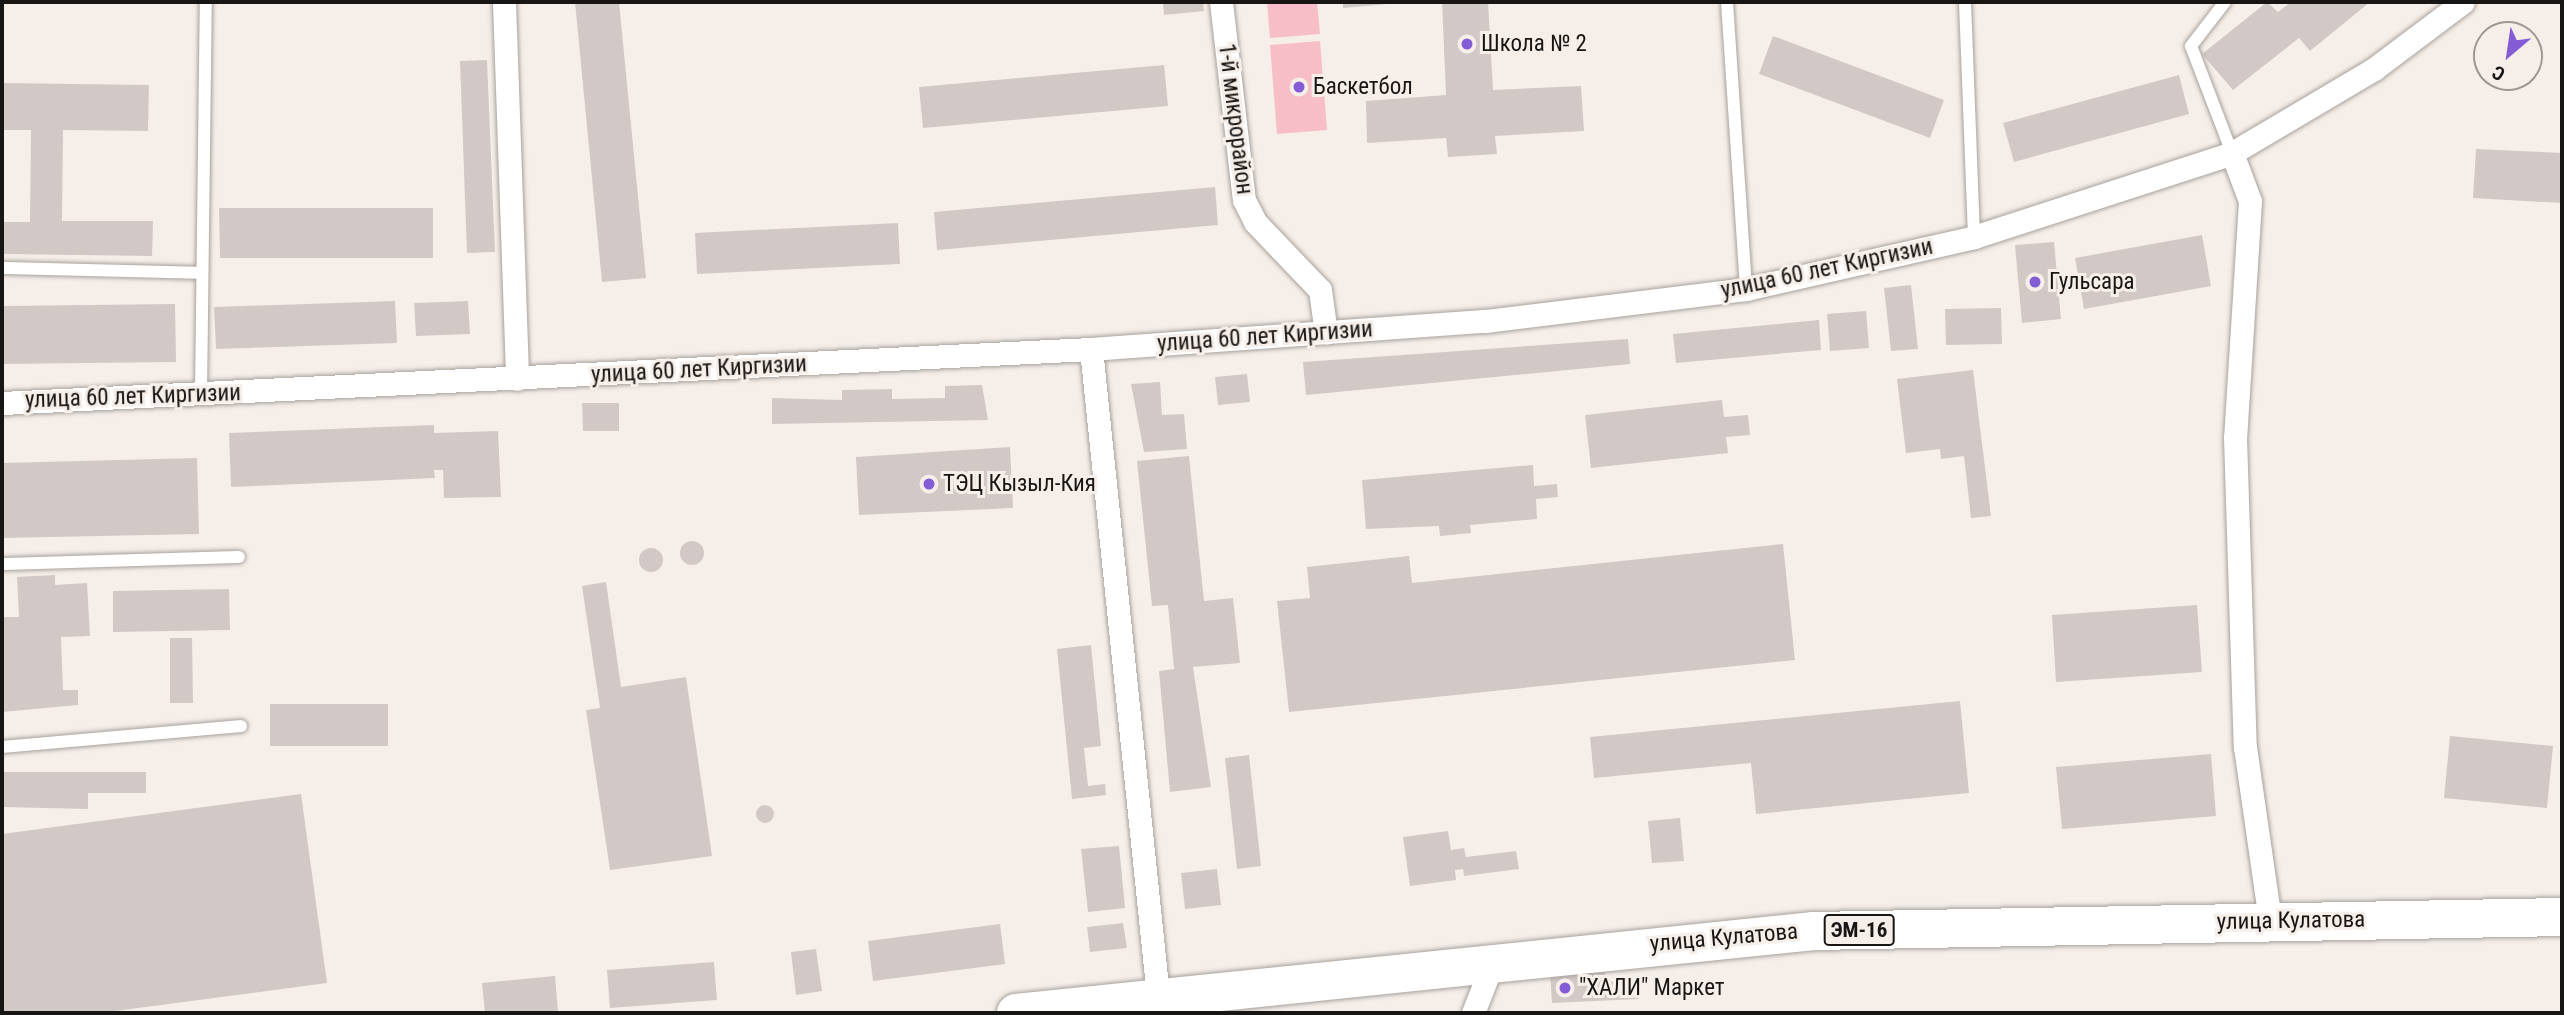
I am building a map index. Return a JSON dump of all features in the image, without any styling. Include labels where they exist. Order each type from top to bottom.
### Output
[{"type":"highway","name":"улица Кулатова","points":[[1016,1013],[1494,959],[1814,930],[2562,917]]},
{"type":"street","points":[[504,2],[517,379]]},
{"type":"street","name":"1-й микрорайон","points":[[1221,2],[1244,200],[1255,222],[1320,290],[1326,333]]},
{"type":"street","name":"улица 60 лет Киргизии","points":[[2,403],[1091,349],[1326,333],[1622,307],[1746,289],[1974,237],[2232,153],[2374,69],[2463,2]]},
{"type":"street","points":[[2232,153],[2250,201],[2235,437],[2245,747],[2270,921]]},
{"type":"street","points":[[1091,349],[1158,996]]},
{"type":"street","points":[[1473,1013],[1494,959]]},
{"type":"lane","points":[[201,394],[206,2]]},
{"type":"lane","points":[[1727,2],[1746,289]]},
{"type":"lane","points":[[1965,2],[1974,237]]},
{"type":"lane","points":[[2225,2],[2191,46],[2232,153]]},
{"type":"lane","points":[[2,268],[201,273]]},
{"type":"lane","points":[[2,564],[239,557]]},
{"type":"lane","points":[[2,747],[241,726]]},
{"type":"shaded area","name":"Баскетбол","points":[[1267,2],[1317,2],[1320,34],[1270,38]]},
{"type":"shaded area","name":"Баскетбол","points":[[1320,41],[1327,130],[1277,134],[1270,45]]},
{"type":"building","points":[[575,2],[619,2],[646,278],[602,282]]},
{"type":"building","points":[[1163,2],[1203,2],[1204,11],[1164,15]]},
{"type":"building","points":[[1343,2],[1387,2],[1387,4],[1343,8]]},
{"type":"building","name":"Школа № 2","points":[[1442,2],[1488,2],[1493,90],[1581,86],[1584,131],[1495,136],[1497,154],[1448,157],[1446,138],[1367,143],[1366,101],[1446,95]]},
{"type":"building","points":[[2267,2],[2278,12],[2291,2],[2370,2],[2310,51],[2299,38],[2233,90],[2202,54]]},
{"type":"building","points":[[1773,36],[1944,100],[1930,138],[1759,74]]},
{"type":"building","points":[[487,60],[495,252],[467,253],[460,61]]},
{"type":"building","points":[[1164,65],[1168,106],[923,128],[919,87]]},
{"type":"building","points":[[2179,75],[2189,114],[2014,162],[2003,123]]},
{"type":"building","points":[[2,83],[149,85],[148,131],[63,130],[62,221],[153,221],[152,256],[2,254],[2,222],[30,222],[31,130],[2,130]]},
{"type":"building","points":[[2476,149],[2562,153],[2562,203],[2473,198]]},
{"type":"building","points":[[1215,187],[1218,225],[937,250],[934,212]]},
{"type":"building","points":[[219,208],[433,208],[433,258],[220,258]]},
{"type":"building","points":[[898,223],[900,264],[697,274],[695,233]]},
{"type":"building","points":[[2202,235],[2211,286],[2084,309],[2075,258]]},
{"type":"building","points":[[2054,242],[2061,319],[2022,323],[2015,245]]},
{"type":"building","points":[[1911,285],[1918,349],[1891,351],[1884,288]]},
{"type":"building","points":[[395,301],[397,343],[216,349],[214,307]]},
{"type":"building","points":[[468,301],[470,334],[416,336],[414,303]]},
{"type":"building","points":[[175,304],[176,362],[2,364],[2,306]]},
{"type":"building","points":[[2001,308],[2002,344],[1946,345],[1945,309]]},
{"type":"building","points":[[1866,311],[1869,348],[1830,351],[1827,314]]},
{"type":"building","points":[[1819,320],[1821,350],[1676,363],[1673,334]]},
{"type":"building","points":[[1628,339],[1630,364],[1306,395],[1303,362]]},
{"type":"building","points":[[1973,370],[1991,516],[1971,518],[1964,456],[1941,459],[1940,449],[1906,453],[1897,379]]},
{"type":"building","points":[[1247,374],[1250,402],[1218,405],[1215,377]]},
{"type":"building","points":[[1160,382],[1162,415],[1184,414],[1187,449],[1144,452],[1131,384]]},
{"type":"building","points":[[982,385],[988,420],[772,424],[772,398],[842,400],[842,390],[892,389],[892,399],[945,398],[945,386]]},
{"type":"building","points":[[1722,400],[1724,417],[1748,415],[1750,435],[1726,437],[1728,453],[1591,468],[1585,415]]},
{"type":"building","points":[[582,403],[619,403],[619,431],[583,431]]},
{"type":"building","points":[[434,425],[434,433],[498,431],[501,497],[444,498],[443,470],[434,470],[435,478],[231,487],[229,433]]},
{"type":"building","points":[[1010,447],[1013,508],[859,515],[856,457]]},
{"type":"building","points":[[1189,456],[1204,601],[1233,598],[1240,663],[1193,667],[1211,787],[1170,792],[1159,671],[1174,669],[1168,605],[1152,606],[1137,461]]},
{"type":"building","points":[[197,458],[199,534],[2,538],[2,463]]},
{"type":"building","points":[[1533,465],[1534,486],[1557,484],[1558,497],[1536,499],[1537,519],[1470,525],[1471,533],[1440,536],[1439,526],[1366,529],[1362,480]]},
{"type":"building","points":[[692,541],[703,548],[704,553],[697,564],[692,565],[681,558],[680,553],[687,542]]},
{"type":"building","points":[[1783,544],[1795,660],[1289,712],[1277,601],[1310,598],[1307,567],[1409,556],[1412,583]]},
{"type":"building","points":[[651,548],[662,555],[663,560],[656,571],[651,572],[640,565],[639,560],[646,549]]},
{"type":"building","points":[[55,575],[55,585],[87,583],[90,636],[61,637],[63,690],[78,690],[78,705],[2,712],[2,617],[19,617],[17,577]]},
{"type":"building","points":[[606,582],[621,687],[686,677],[712,856],[610,870],[586,710],[600,708],[582,586]]},
{"type":"building","points":[[229,589],[230,630],[113,632],[113,591]]},
{"type":"building","points":[[2197,605],[2202,672],[2056,682],[2052,615]]},
{"type":"building","points":[[170,638],[192,638],[193,703],[170,703]]},
{"type":"building","points":[[1091,645],[1101,746],[1084,748],[1088,786],[1105,784],[1106,795],[1072,799],[1057,649]]},
{"type":"building","points":[[1960,701],[1969,793],[1756,814],[1751,763],[1594,778],[1590,737]]},
{"type":"building","points":[[270,704],[388,704],[388,746],[270,746]]},
{"type":"building","points":[[2450,736],[2553,746],[2547,808],[2444,798]]},
{"type":"building","points":[[2211,754],[2216,816],[2062,829],[2056,767]]},
{"type":"building","points":[[1249,755],[1261,866],[1237,869],[1225,758]]},
{"type":"building","points":[[3,772],[146,772],[146,793],[88,793],[88,809],[2,807]]},
{"type":"building","points":[[301,794],[327,983],[100,1013],[2,1013],[2,834]]},
{"type":"building","points":[[765,805],[771,808],[774,814],[771,820],[765,823],[759,820],[756,814],[759,808]]},
{"type":"building","points":[[1680,818],[1684,861],[1652,863],[1648,821]]},
{"type":"building","points":[[1448,831],[1451,850],[1464,848],[1466,857],[1516,851],[1519,869],[1464,876],[1463,869],[1455,870],[1456,880],[1410,886],[1403,837]]},
{"type":"building","points":[[1119,846],[1125,908],[1088,912],[1081,849]]},
{"type":"building","points":[[1217,869],[1221,905],[1185,909],[1181,873]]},
{"type":"building","points":[[1123,923],[1127,948],[1090,952],[1087,927]]},
{"type":"building","points":[[1000,924],[1005,964],[873,981],[868,941]]},
{"type":"building","points":[[816,949],[822,991],[796,995],[791,952]]},
{"type":"building","points":[[714,962],[717,1000],[610,1008],[607,970]]},
{"type":"building","points":[[1605,972],[1605,982],[1638,981],[1639,999],[1552,1003],[1550,974]]},
{"type":"building","points":[[555,976],[558,1013],[485,1013],[482,983]]},
{"type":"place","name":"Школа № 2","points":[[1467,44]]},
{"type":"place","name":"Баскетбол","points":[[1299,87]]},
{"type":"place","name":"Гульсара","points":[[2035,282]]},
{"type":"place","name":"ТЭЦ Кызыл-Кия","points":[[929,484]]},
{"type":"place","name":"\"ХАЛИ\" Маркет","points":[[1565,988]]}]
